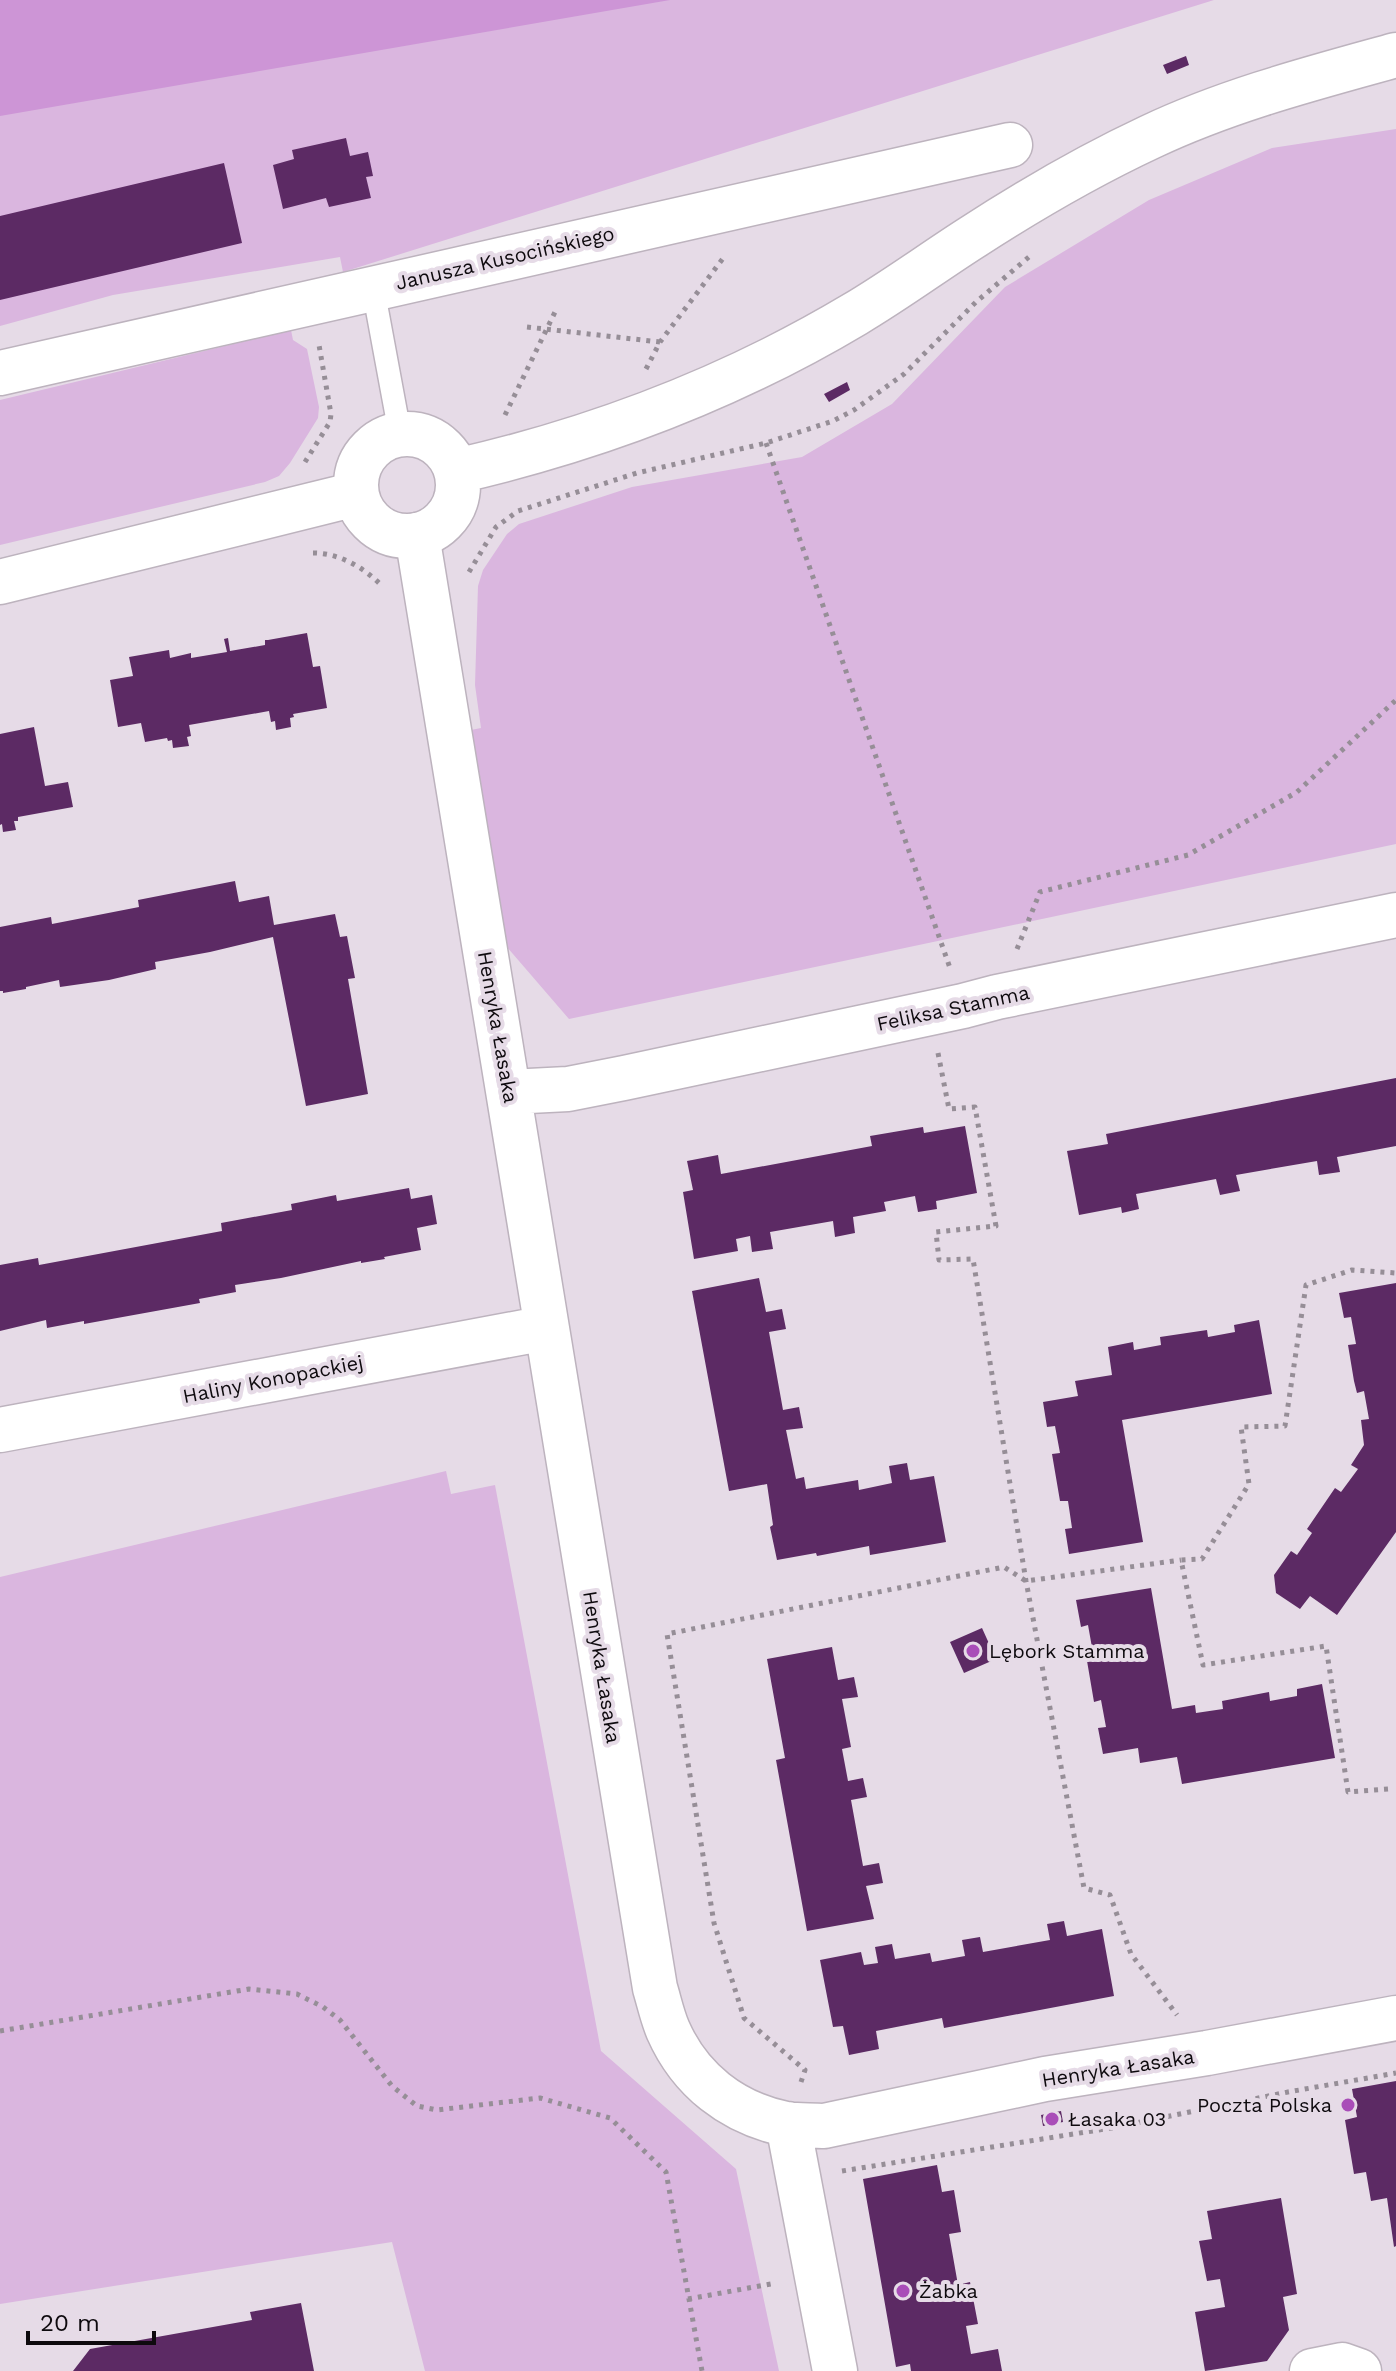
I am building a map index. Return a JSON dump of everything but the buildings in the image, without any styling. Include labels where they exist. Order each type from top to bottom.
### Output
[{"type":"street","points":[[457,471],[505,460],[622,424],[721,385],[797,348],[1060,184],[1151,137],[1282,87],[1396,55]]},
{"type":"street","name":"Janusza Kusocińskiego","points":[[0,373],[1010,145]]},
{"type":"street","points":[[400,434],[429,438],[441,446],[457,471],[459,489],[455,506],[430,531],[417,535],[398,536],[383,531],[361,509],[356,494],[356,478],[361,462],[377,443],[400,434]]},
{"type":"street","points":[[0,582],[356,494]]},
{"type":"street","name":"Henryka Łasaka","points":[[417,535],[655,1988],[667,2029],[685,2061],[706,2086],[756,2115],[788,2124],[824,2126],[1045,2079],[1396,2018]]},
{"type":"street","name":"Feliksa Stamma","points":[[509,1092],[568,1089],[1396,915]]},
{"type":"street","name":"Haliny Konopackiej","points":[[0,1430],[546,1328]]},
{"type":"street","points":[[788,2124],[835,2371]]},
{"type":"street","points":[[1312,2371],[1342,2365],[1359,2371]]},
{"type":"lane","points":[[373,288],[400,434]]},
{"type":"path","points":[[643,378],[660,342],[724,257]]},
{"type":"path","points":[[301,304],[315,327],[331,414],[330,422],[306,461],[299,479],[304,506]]},
{"type":"path","points":[[502,422],[555,312]]},
{"type":"path","points":[[527,327],[660,342]]},
{"type":"path","points":[[766,443],[964,1006]]},
{"type":"path","points":[[1207,2053],[1131,1954],[1110,1895],[1084,1888],[1026,1581],[973,1259],[939,1260],[936,1232],[996,1226],[975,1107],[949,1109],[964,1006],[1040,892],[1188,855],[1297,792],[1396,700]]},
{"type":"path","points":[[788,2124],[805,2070],[744,2018],[714,1923],[667,1634],[1004,1567],[1026,1581],[1202,1559],[1249,1484],[1241,1427],[1285,1426],[1306,1285],[1352,1270],[1396,1273]]},
{"type":"path","points":[[1181,1560],[1203,1665],[1326,1646],[1348,1792],[1388,1789]]},
{"type":"path","points":[[0,2031],[249,1989],[297,1994],[340,2020],[392,2086],[417,2106],[437,2110],[540,2098],[610,2118],[666,2172],[702,2371]]},
{"type":"path","points":[[798,2179],[1111,2128],[1396,2073]]},
{"type":"path","points":[[688,2299],[816,2276]]},
{"type":"shaded area","points":[[0,0],[670,0],[0,116]]},
{"type":"shaded area","points":[[655,0],[1214,0],[343,272],[340,257],[113,295],[0,326],[0,115]]},
{"type":"shaded area","points":[[1396,129],[1396,844],[569,1019],[501,940],[471,730],[481,728],[475,685],[478,586],[483,570],[507,534],[519,524],[632,487],[802,457],[892,404],[1005,287],[1149,200],[1272,148]]},
{"type":"shaded area","points":[[291,330],[293,340],[307,349],[319,407],[318,418],[279,476],[265,482],[0,545],[0,400]]},
{"type":"shaded area","points":[[446,1471],[451,1494],[495,1485],[601,2051],[736,2169],[779,2371],[425,2371],[392,2242],[0,2304],[0,1577]]},
{"type":"place","name":"Lębork Stamma","points":[[973,1651]]},
{"type":"place","name":"Poczta Polska","points":[[1348,2105]]},
{"type":"place","name":"Łasaka 03","points":[[1052,2119]]},
{"type":"place","name":"Żabka","points":[[903,2291]]}]
